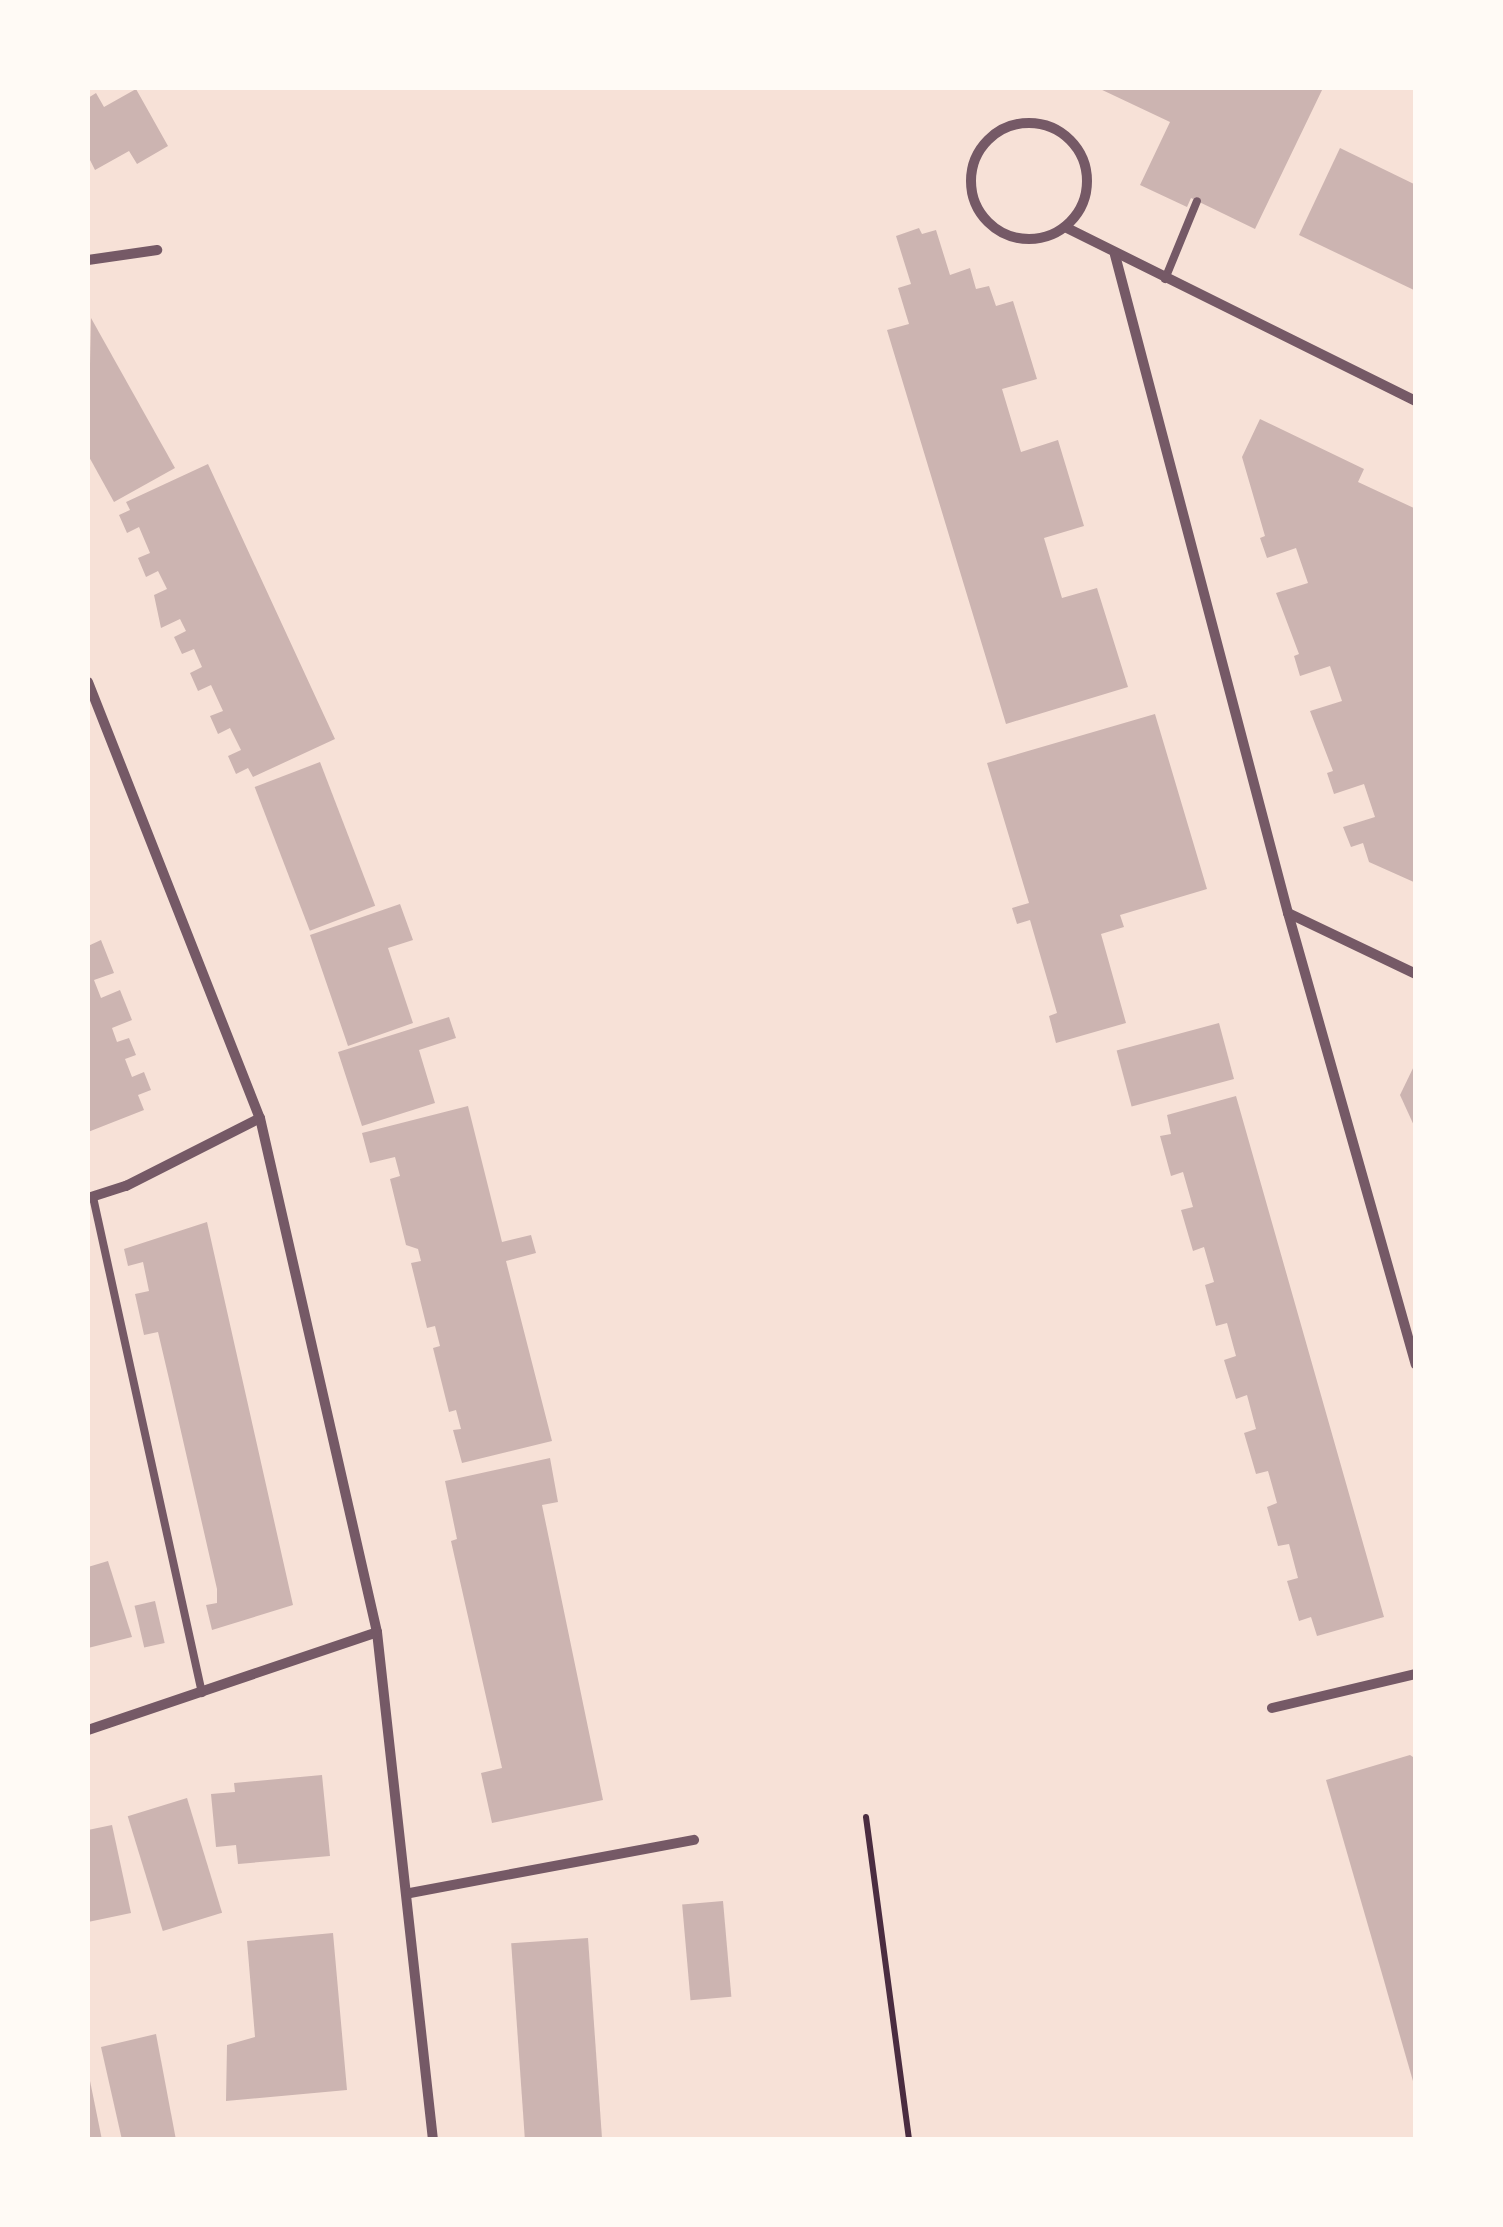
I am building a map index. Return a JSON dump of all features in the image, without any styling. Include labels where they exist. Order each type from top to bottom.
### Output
[{"type":"street","points":[[1065,227],[1079,212],[1086,170],[1066,136],[1038,123],[1018,124],[986,141],[975,158],[970,188],[986,221],[1022,239],[1065,227],[1115,255],[1416,400]]},
{"type":"street","points":[[88,260],[157,250]]},
{"type":"street","points":[[1115,255],[1288,913],[1416,1364]]},
{"type":"street","points":[[88,682],[260,1118],[377,1632],[410,1893],[432,2140]]},
{"type":"street","points":[[1288,913],[1416,974]]},
{"type":"street","points":[[90,1197],[126,1186],[260,1118]]},
{"type":"street","points":[[88,1730],[377,1632]]},
{"type":"street","points":[[1272,1708],[1416,1674]]},
{"type":"street","points":[[410,1893],[694,1840]]},
{"type":"lane","points":[[1166,279],[1196,201]]},
{"type":"lane","points":[[90,1197],[202,1693]]},
{"type":"path","points":[[866,1817],[909,2140]]},
{"type":"building","points":[[1098,88],[1323,88],[1255,229],[1191,198],[1187,207],[1140,185],[1170,122]]},
{"type":"building","points":[[136,89],[168,146],[137,164],[129,151],[95,170],[88,156],[88,98],[96,93],[104,107]]},
{"type":"building","points":[[1340,148],[1416,185],[1416,291],[1299,235]]},
{"type":"building","points":[[919,228],[922,234],[936,230],[950,275],[970,268],[976,289],[989,286],[996,306],[1013,301],[1037,379],[1002,389],[1021,452],[1058,440],[1084,526],[1044,538],[1062,598],[1097,588],[1128,687],[1006,724],[887,330],[909,324],[898,288],[911,284],[896,236]]},
{"type":"building","points":[[91,318],[175,468],[114,502],[88,455]]},
{"type":"building","points":[[1260,419],[1364,469],[1358,482],[1416,509],[1416,883],[1369,862],[1363,843],[1351,847],[1343,827],[1375,817],[1364,784],[1334,794],[1327,773],[1333,771],[1310,711],[1342,701],[1330,666],[1300,676],[1294,656],[1299,654],[1276,593],[1308,583],[1296,548],[1267,558],[1260,538],[1265,536],[1242,457]]},
{"type":"building","points":[[208,464],[335,739],[253,777],[248,768],[236,774],[228,756],[241,750],[230,728],[218,734],[210,716],[223,711],[211,685],[198,691],[190,673],[202,667],[194,649],[182,654],[174,637],[186,631],[180,619],[161,628],[154,595],[167,589],[158,571],[146,577],[138,558],[150,553],[139,527],[127,533],[119,515],[130,510],[126,502]]},
{"type":"building","points":[[1155,714],[1207,889],[1120,915],[1124,927],[1101,934],[1126,1023],[1056,1043],[1049,1016],[1057,1013],[1030,920],[1017,924],[1012,908],[1029,903],[987,763]]},
{"type":"building","points":[[320,762],[375,906],[310,931],[255,787]]},
{"type":"building","points":[[400,904],[413,940],[388,948],[413,1023],[348,1046],[310,935]]},
{"type":"building","points":[[101,940],[114,973],[94,980],[101,998],[120,990],[132,1020],[112,1028],[117,1042],[129,1038],[136,1055],[125,1059],[132,1077],[144,1072],[151,1090],[138,1095],[144,1110],[88,1132],[88,946]]},
{"type":"building","points":[[449,1017],[456,1038],[419,1050],[435,1103],[362,1126],[338,1052]]},
{"type":"building","points":[[1219,1023],[1234,1079],[1132,1106],[1117,1050]]},
{"type":"building","points":[[1416,1062],[1416,1130],[1400,1095]]},
{"type":"building","points":[[1236,1096],[1384,1617],[1317,1636],[1311,1617],[1299,1621],[1287,1581],[1298,1578],[1289,1544],[1278,1546],[1267,1507],[1277,1503],[1268,1471],[1256,1474],[1244,1433],[1256,1429],[1247,1395],[1236,1399],[1224,1360],[1236,1356],[1227,1323],[1216,1326],[1205,1285],[1214,1282],[1204,1247],[1193,1251],[1181,1210],[1193,1207],[1183,1172],[1171,1176],[1160,1136],[1171,1134],[1167,1115]]},
{"type":"building","points":[[468,1106],[502,1242],[531,1235],[536,1253],[506,1261],[552,1441],[462,1463],[453,1430],[461,1429],[456,1410],[449,1412],[433,1348],[440,1346],[435,1326],[427,1328],[411,1263],[421,1261],[418,1249],[406,1245],[390,1179],[400,1176],[395,1157],[370,1163],[362,1133]]},
{"type":"building","points":[[207,1222],[293,1605],[212,1630],[206,1605],[217,1603],[217,1589],[169,1379],[158,1332],[144,1335],[135,1294],[149,1291],[143,1262],[128,1266],[124,1249]]},
{"type":"building","points":[[550,1458],[558,1502],[542,1505],[603,1800],[492,1823],[481,1773],[502,1768],[451,1541],[457,1539],[445,1481]]},
{"type":"building","points":[[108,1561],[132,1637],[88,1648],[88,1567]]},
{"type":"building","points":[[155,1601],[165,1643],[144,1648],[135,1606]]},
{"type":"building","points":[[1410,1755],[1416,1759],[1415,2088],[1326,1780]]},
{"type":"building","points":[[322,1775],[330,1856],[238,1864],[236,1845],[216,1847],[211,1794],[235,1792],[234,1783]]},
{"type":"building","points":[[187,1798],[222,1913],[163,1931],[128,1816]]},
{"type":"building","points":[[112,1825],[131,1913],[88,1922],[88,1830]]},
{"type":"building","points":[[723,1901],[731,1997],[691,2000],[682,1905]]},
{"type":"building","points":[[333,1933],[347,2090],[226,2101],[227,2045],[255,2037],[247,1941]]},
{"type":"building","points":[[588,1938],[602,2140],[525,2140],[511,1943]]},
{"type":"building","points":[[156,2034],[176,2140],[122,2140],[101,2047]]},
{"type":"building","points":[[89,2076],[102,2140],[88,2140]]}]
